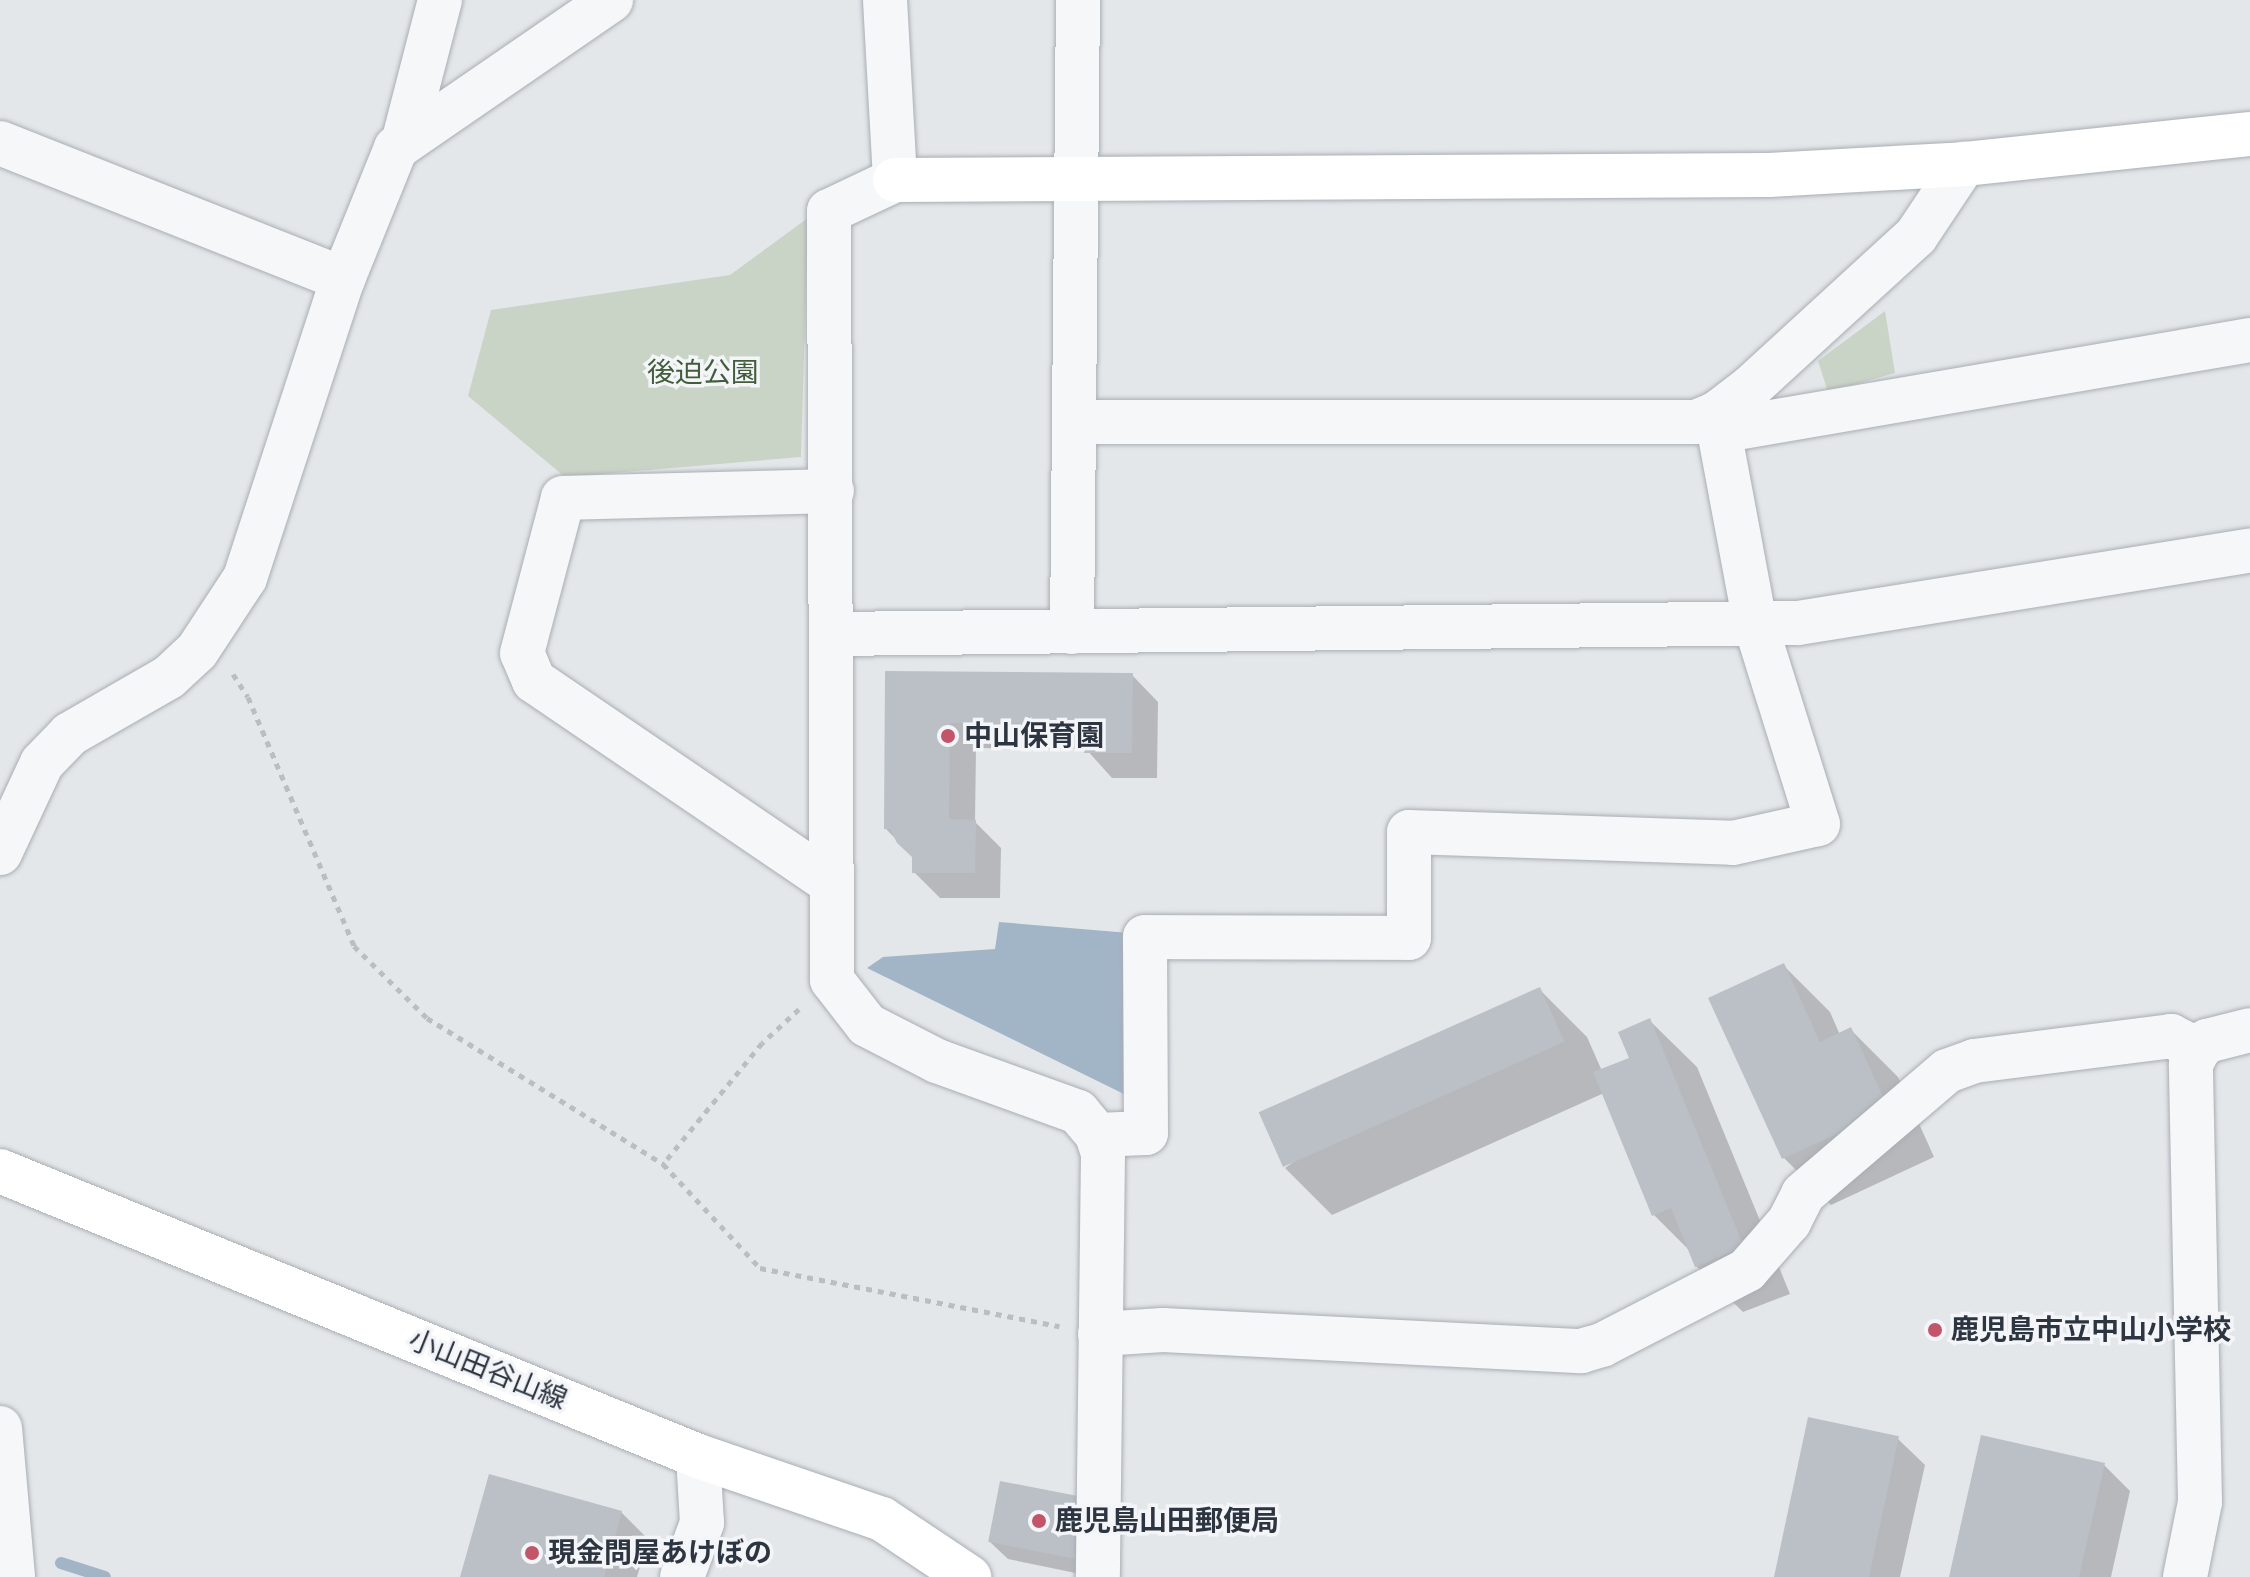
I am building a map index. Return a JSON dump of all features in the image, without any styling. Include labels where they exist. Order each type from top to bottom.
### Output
[{"type":"street","points":[[403,143],[440,0]]},
{"type":"street","points":[[0,853],[42,763],[70,734],[169,677],[208,636],[245,578],[343,279],[396,148],[611,0]]},
{"type":"street","points":[[885,0],[895,180]]},
{"type":"street","points":[[1072,632],[1078,0]]},
{"type":"street","points":[[1098,1577],[1103,1153],[1097,1135],[1078,1112],[937,1061],[867,1025],[832,980],[829,211],[895,180],[1769,175],[1964,164],[2250,134]]},
{"type":"street","points":[[0,143],[343,279]]},
{"type":"street","points":[[1718,422],[1916,236],[1964,164]]},
{"type":"street","points":[[1075,422],[1718,422],[2250,340]]},
{"type":"street","points":[[1097,1135],[1146,1133],[1145,937],[1409,938],[1409,832],[1733,843],[1818,824],[1755,623],[1718,422]]},
{"type":"street","points":[[830,882],[534,681],[522,653],[563,498],[832,491]]},
{"type":"street","points":[[831,634],[1798,623],[2250,551]]},
{"type":"street","points":[[2185,1577],[2200,1502],[2191,1064],[2207,1041],[2250,1030]]},
{"type":"street","points":[[1100,1334],[1163,1330],[1581,1351],[1602,1345],[1747,1270],[1789,1222],[1803,1194],[1947,1071],[1974,1061],[2171,1036],[2198,1050]]},
{"type":"street","name":"小山田谷山線","points":[[0,1171],[698,1456],[882,1519],[969,1577]]},
{"type":"street","points":[[0,1428],[13,1577]]},
{"type":"street","points":[[682,1577],[702,1523],[698,1456]]},
{"type":"path","points":[[208,636],[248,697],[354,946],[427,1018],[663,1164],[760,1268],[1100,1334]]},
{"type":"path","points":[[663,1164],[762,1043],[832,980]]},
{"type":"green space","name":"後迫公園","points":[[808,218],[801,457],[565,477],[468,396],[491,310],[730,275]]},
{"type":"green space","points":[[1885,311],[1895,373],[1828,392],[1818,361]]},
{"type":"water","points":[[999,922],[1129,933],[1128,1096],[867,968],[883,957],[995,949]]},
{"type":"building","points":[[885,671],[1133,673],[1132,753],[1084,753],[1084,724],[950,723],[949,819],[976,820],[975,873],[912,873],[912,857],[897,843],[890,829],[884,829]]},
{"type":"building","points":[[1784,963],[1820,1042],[1851,1027],[1889,1110],[1782,1159],[1708,998]]},
{"type":"building","points":[[1540,987],[1564,1042],[1283,1167],[1259,1112]]},
{"type":"building","points":[[1650,1018],[1744,1247],[1695,1267],[1671,1208],[1652,1216],[1593,1072],[1629,1058],[1618,1032]]},
{"type":"building","points":[[1808,1417],[1899,1436],[1869,1577],[1774,1577]]},
{"type":"building","points":[[1981,1435],[2105,1463],[2079,1577],[1949,1577]]},
{"type":"building","points":[[489,1474],[622,1511],[604,1577],[460,1577]]},
{"type":"building","name":"鹿児島山田郵便局","points":[[1000,1481],[1089,1498],[1077,1559],[988,1542]]},
{"type":"waterway","points":[[61,1563],[105,1577]]},
{"type":"place","name":"中山保育園","points":[[948,736]]},
{"type":"place","name":"鹿児島市立中山小学校","points":[[1935,1330]]},
{"type":"place","name":"鹿児島山田郵便局","points":[[1039,1521]]},
{"type":"place","name":"現金問屋あけぼの","points":[[532,1553]]}]
